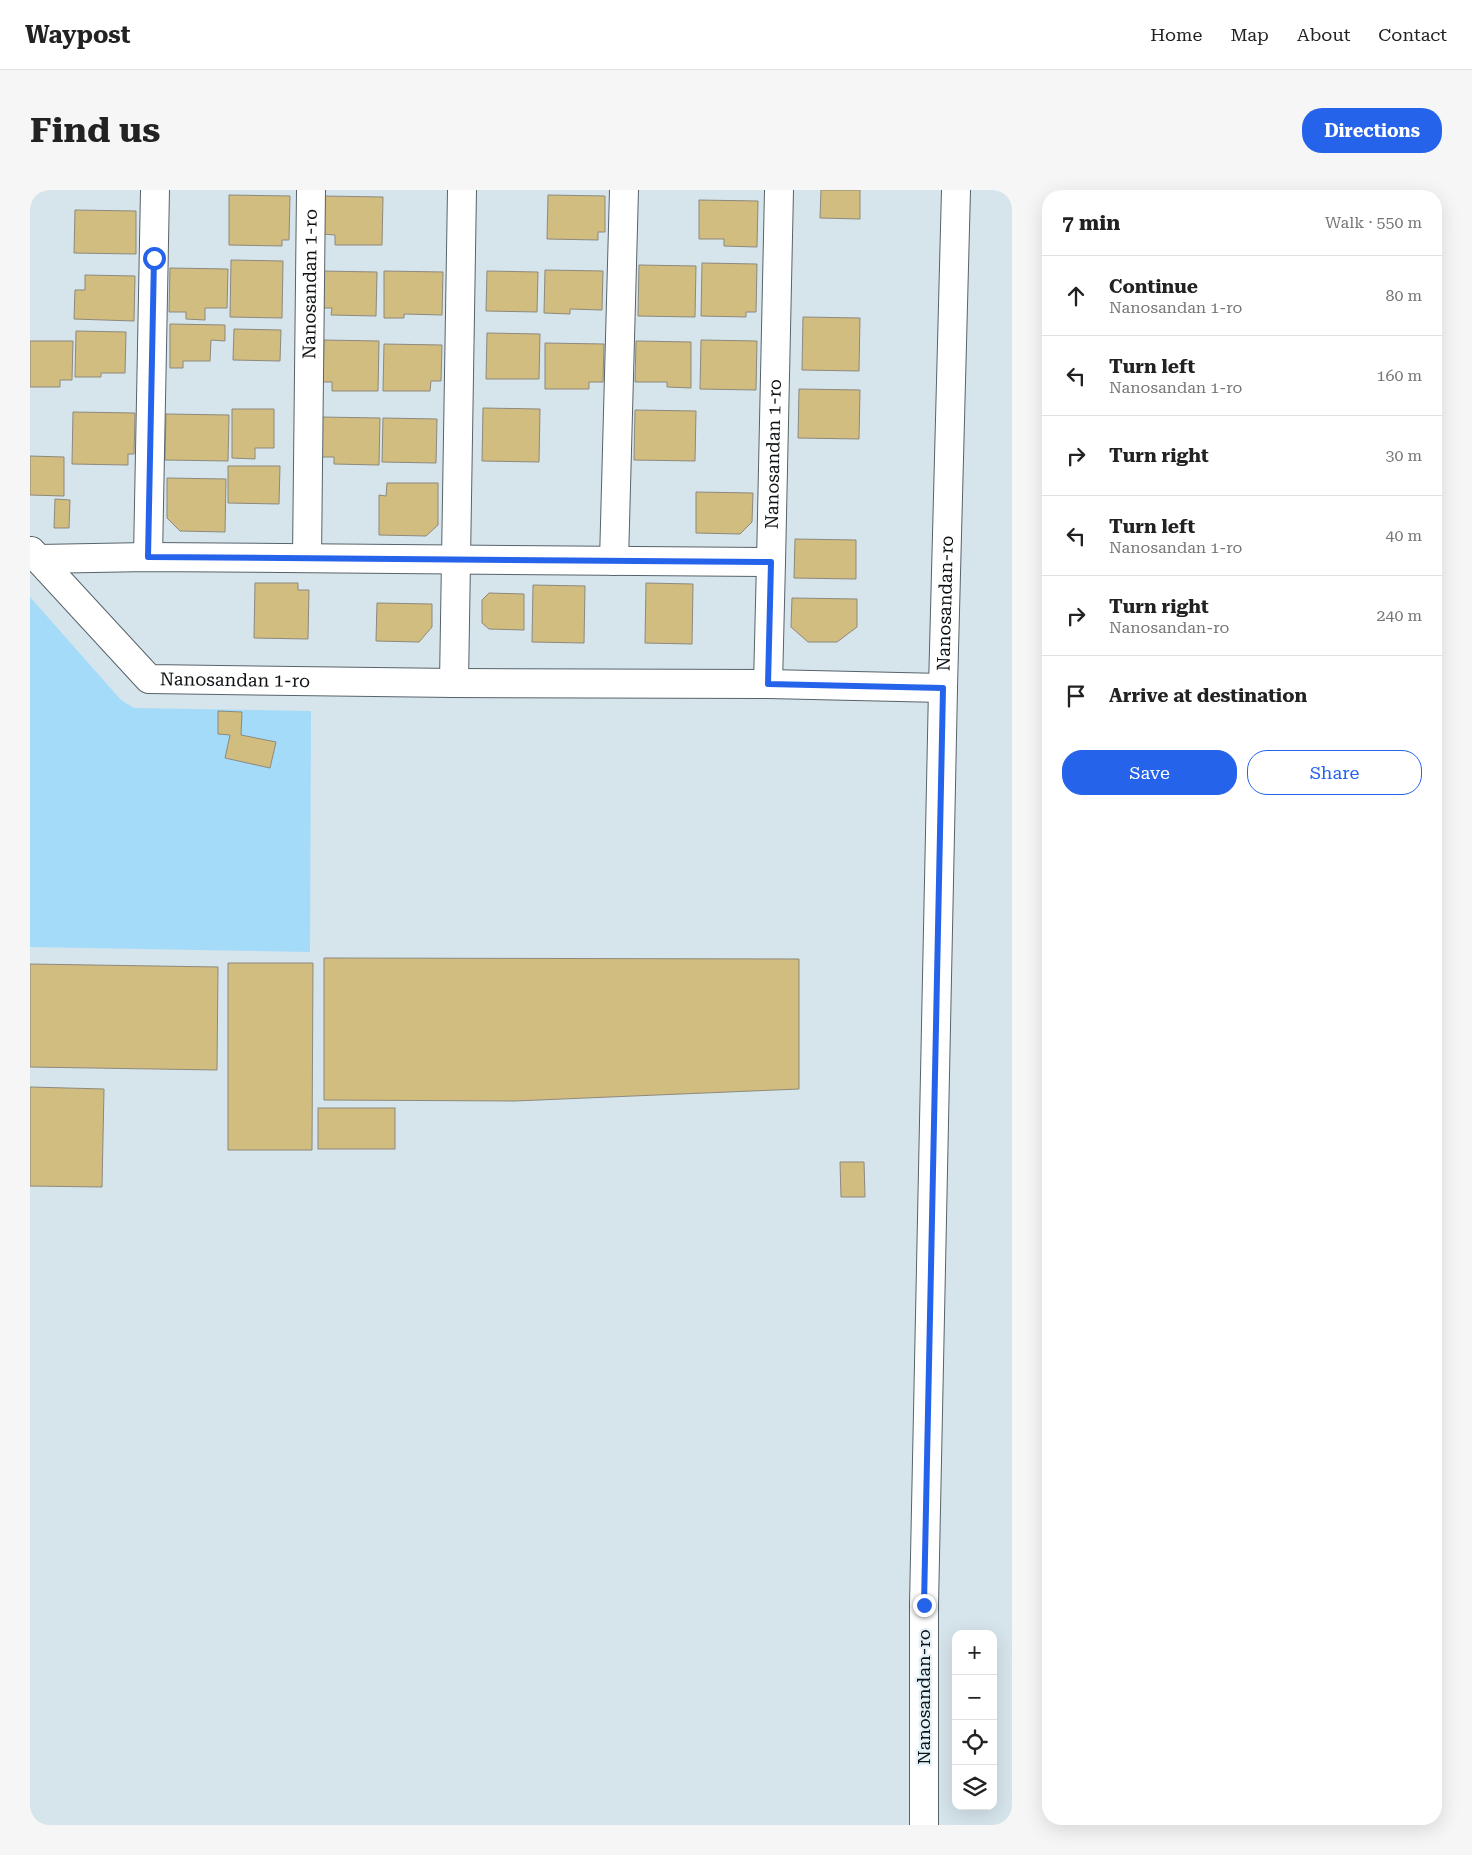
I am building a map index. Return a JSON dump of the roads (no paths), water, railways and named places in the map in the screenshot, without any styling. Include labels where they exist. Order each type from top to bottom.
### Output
[{"type":"street","points":[[148,557],[155,190]]},
{"type":"street","name":"Nanosandan 1-ro","points":[[307,558],[311,190]]},
{"type":"street","points":[[454,683],[462,190]]},
{"type":"street","points":[[614,561],[624,190]]},
{"type":"street","name":"Nanosandan 1-ro","points":[[34,554],[148,557],[771,562],[779,190]]},
{"type":"street","name":"Nanosandan-ro","points":[[924,1825],[924,1605],[943,688],[956,190]]},
{"type":"street","name":"Nanosandan 1-ro","points":[[34,554],[149,679],[454,683],[768,684],[943,688]]},
{"type":"street","points":[[768,684],[771,562]]}]
